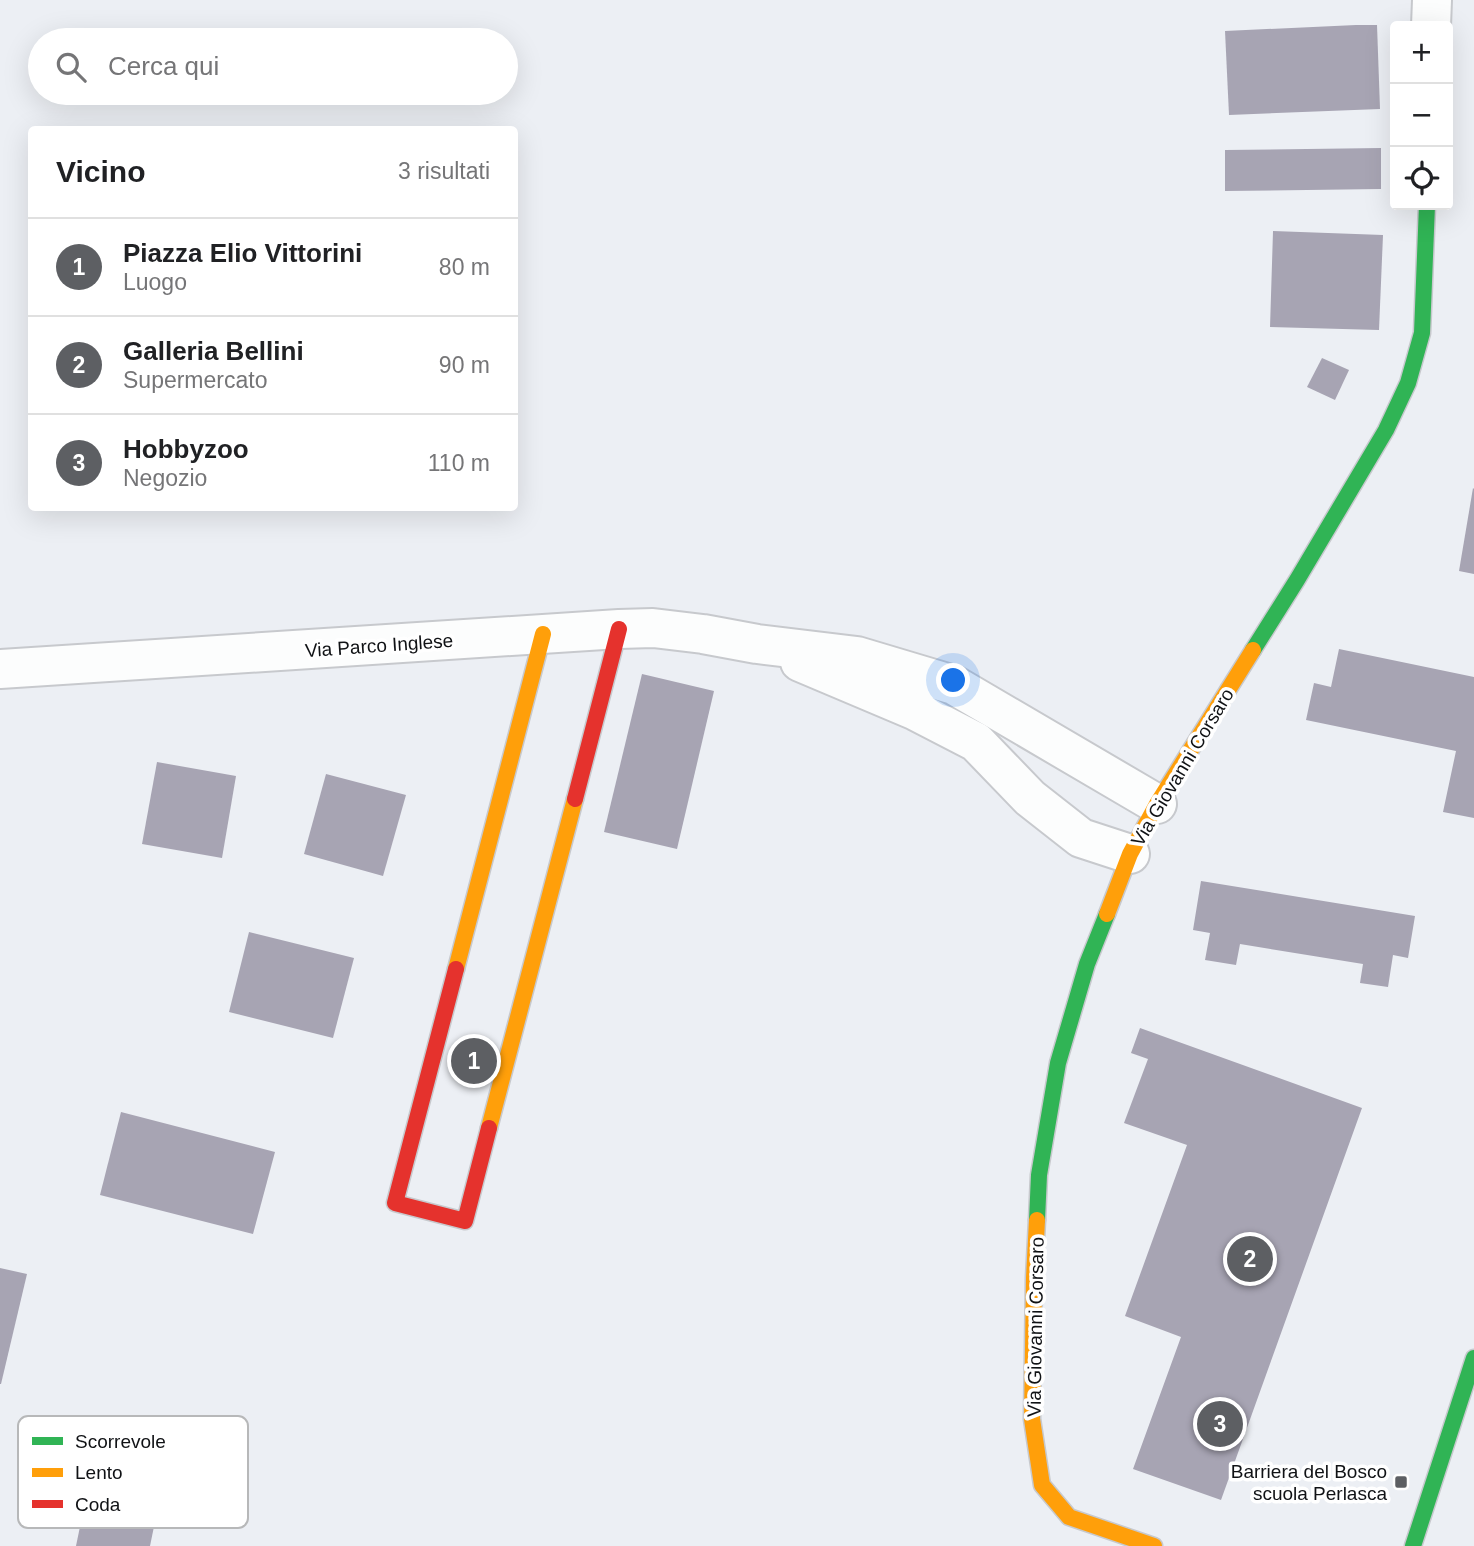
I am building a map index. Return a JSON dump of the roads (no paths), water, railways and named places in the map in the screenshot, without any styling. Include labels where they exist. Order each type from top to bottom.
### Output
[{"type":"street","points":[[1431,21],[1432,0]]},
{"type":"street","name":"Via Giovanni Corsaro","points":[[1154,1546],[1069,1517],[1042,1485],[1032,1419],[1034,1279],[1039,1175],[1058,1063],[1087,964],[1130,854],[1157,804],[1304,569],[1386,430],[1408,383],[1422,333],[1427,210]]},
{"type":"street","name":"Via Parco Inglese","points":[[0,669],[619,629],[653,628],[757,644]]},
{"type":"street","points":[[543,634],[395,1203],[465,1221],[619,629]]},
{"type":"street","points":[[757,644],[857,656],[954,685],[1157,804]]},
{"type":"street","points":[[757,644],[916,711],[976,742],[1030,798],[1082,838],[1130,854]]},
{"type":"street","points":[[1413,1546],[1474,1358]]},
{"type":"place","name":"Piazza Elio Vittorini","points":[[474,1061]]},
{"type":"place","name":"Galleria Bellini","points":[[1250,1259]]},
{"type":"place","name":"Hobbyzoo","points":[[1220,1424]]},
{"type":"place","name":"Barriera del Bosco scuola Perlasca","points":[[1401,1482]]}]
